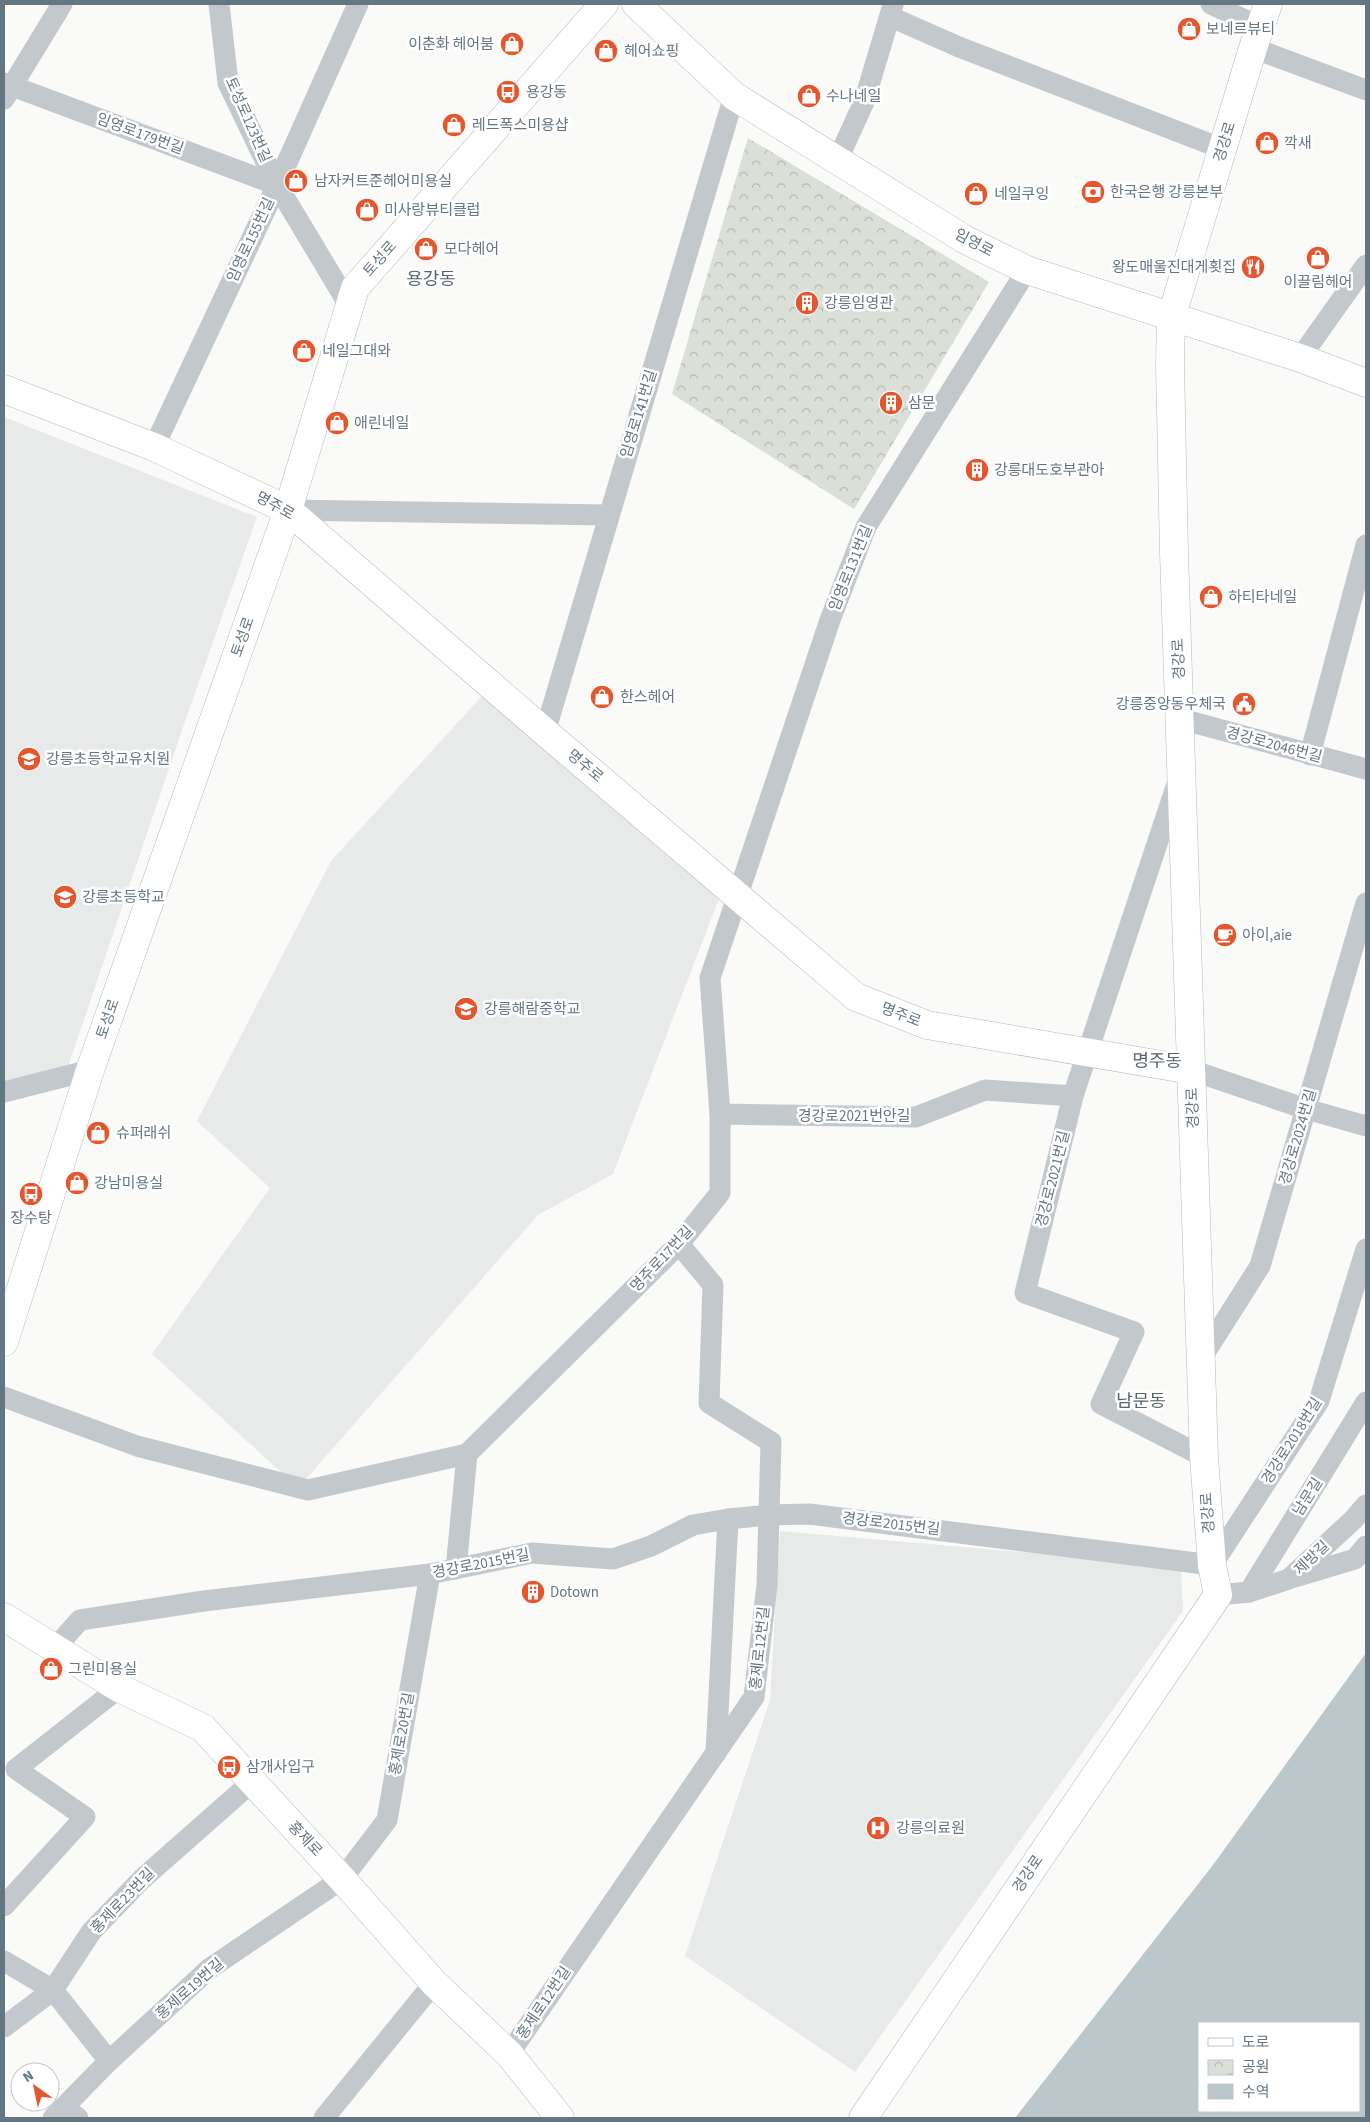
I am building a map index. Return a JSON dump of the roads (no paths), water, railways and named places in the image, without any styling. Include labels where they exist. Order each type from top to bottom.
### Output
[{"type":"street","points":[[6,90],[62,4]]},
{"type":"street","name":"토성로123번길","points":[[219,4],[228,83],[277,185],[349,305]]},
{"type":"street","name":"임영로155번길","points":[[154,446],[277,185],[358,4]]},
{"type":"street","name":"토성로","points":[[4,1342],[90,1070],[288,510],[355,288],[604,4]]},
{"type":"street","name":"임영로","points":[[636,4],[734,96],[964,239],[1027,270],[1171,318],[1300,358],[1366,384]]},
{"type":"street","points":[[1211,4],[1260,26],[1366,90]]},
{"type":"street","points":[[838,159],[864,102],[892,10],[959,48],[1223,149]]},
{"type":"street","name":"경강로","points":[[863,2118],[1218,1595],[1212,1565],[1204,1458],[1173,494],[1170,365],[1171,318],[1260,26]]},
{"type":"street","name":"임영로179번길","points":[[6,90],[277,185]]},
{"type":"street","name":"임영로141번길","points":[[545,732],[734,96]]},
{"type":"street","points":[[1300,358],[1366,265]]},
{"type":"street","name":"임영로131번길","points":[[737,896],[830,620],[866,527],[1027,270]]},
{"type":"street","name":"명주로","points":[[4,389],[154,446],[288,510],[856,997],[927,1025],[1191,1070]]},
{"type":"street","points":[[288,510],[609,515]]},
{"type":"street","points":[[1310,755],[1366,545]]},
{"type":"street","name":"경강로2046번길","points":[[1181,719],[1366,769]]},
{"type":"street","name":"경강로2021번길","points":[[1181,770],[1073,1096],[1025,1293],[1134,1332],[1101,1404],[1204,1458]]},
{"type":"street","name":"명주로17번길","points":[[468,1454],[679,1244],[720,1193],[720,1114],[710,978],[737,896]]},
{"type":"street","name":"경강로2024번길","points":[[1201,1359],[1260,1266],[1366,903]]},
{"type":"street","points":[[4,1092],[90,1070]]},
{"type":"street","points":[[1191,1070],[1306,1109],[1366,1126]]},
{"type":"street","name":"경강로2021번안길","points":[[720,1114],[916,1117],[985,1090],[1073,1096]]},
{"type":"street","name":"홍제로12번길","points":[[509,2054],[754,1698],[767,1585],[771,1442],[709,1403],[713,1285],[679,1244]]},
{"type":"street","name":"경강로2018번길","points":[[1212,1565],[1320,1401],[1366,1248]]},
{"type":"street","points":[[4,1398],[137,1446],[308,1490],[468,1454],[456,1569]]},
{"type":"street","name":"남문길","points":[[1249,1592],[1366,1402]]},
{"type":"street","name":"제방길","points":[[1218,1595],[1249,1592],[1289,1579],[1353,1520],[1366,1505]]},
{"type":"street","name":"경강로2015번길","points":[[54,1649],[80,1620],[204,1601],[430,1574],[532,1553],[613,1558],[650,1546],[693,1525],[728,1518],[769,1515],[809,1514],[1212,1565]]},
{"type":"street","points":[[716,1753],[728,1518]]},
{"type":"street","points":[[1289,1579],[1355,1559],[1366,1546]]},
{"type":"street","name":"홍제로20번길","points":[[342,1879],[387,1820],[430,1574]]},
{"type":"street","name":"홍제로","points":[[4,1617],[119,1688],[204,1728],[434,1983],[509,2054],[560,2118]]},
{"type":"street","points":[[4,1906],[85,1817],[16,1769],[119,1688]]},
{"type":"street","name":"홍제로23번길","points":[[4,2027],[53,1990],[91,1932],[142,1879],[252,1782]]},
{"type":"street","name":"홍제로19번길","points":[[65,2115],[109,2061],[208,1969],[342,1879]]},
{"type":"street","points":[[4,1961],[53,1990],[109,2061]]},
{"type":"street","points":[[324,2118],[434,1983]]},
{"type":"water","points":[[1366,1653],[1366,2118],[1015,2118],[1213,1865]]},
{"type":"place","name":"보네르뷰티","points":[[1189,29]]},
{"type":"place","name":"이춘화 헤어붐","points":[[512,44]]},
{"type":"place","name":"헤어쇼핑","points":[[606,51]]},
{"type":"place","name":"용강동","points":[[508,92]]},
{"type":"place","name":"수나네일","points":[[809,96]]},
{"type":"place","name":"레드폭스미용샵","points":[[454,125]]},
{"type":"place","name":"깍새","points":[[1267,143]]},
{"type":"place","name":"남자커트준헤어미용실","points":[[296,181]]},
{"type":"place","name":"한국은행 강릉본부","points":[[1093,192]]},
{"type":"place","name":"네일쿠잉","points":[[976,194]]},
{"type":"place","name":"미사랑뷰티클럽","points":[[367,210]]},
{"type":"place","name":"모다헤어","points":[[426,249]]},
{"type":"place","name":"이끌림헤어","points":[[1318,258]]},
{"type":"place","name":"왕도매울진대게횟집","points":[[1253,267]]},
{"type":"place","name":"강릉임영관","points":[[807,303]]},
{"type":"place","name":"네일그대와","points":[[304,351]]},
{"type":"place","name":"삼문","points":[[891,403]]},
{"type":"place","name":"애린네일","points":[[337,423]]},
{"type":"place","name":"강릉대도호부관아","points":[[977,470]]},
{"type":"place","name":"하티타네일","points":[[1211,597]]},
{"type":"place","name":"한스헤어","points":[[602,697]]},
{"type":"place","name":"강릉중앙동우체국","points":[[1244,704]]},
{"type":"place","name":"강릉초등학교유치원","points":[[29,759]]},
{"type":"place","name":"강릉초등학교","points":[[65,897]]},
{"type":"place","name":"아이,aie","points":[[1225,935]]},
{"type":"place","name":"강릉해람중학교","points":[[466,1009]]},
{"type":"place","name":"슈퍼래쉬","points":[[98,1133]]},
{"type":"place","name":"강남미용실","points":[[77,1183]]},
{"type":"place","name":"장수탕","points":[[31,1194]]},
{"type":"place","name":"Dotown","points":[[533,1592]]},
{"type":"place","name":"그린미용실","points":[[51,1669]]},
{"type":"place","name":"삼개사입구","points":[[229,1767]]},
{"type":"place","name":"강릉의료원","points":[[878,1828]]},
{"type":"district","name":"용강동","points":[[431,279]]},
{"type":"district","name":"명주동","points":[[1157,1061]]},
{"type":"district","name":"남문동","points":[[1141,1401]]}]
